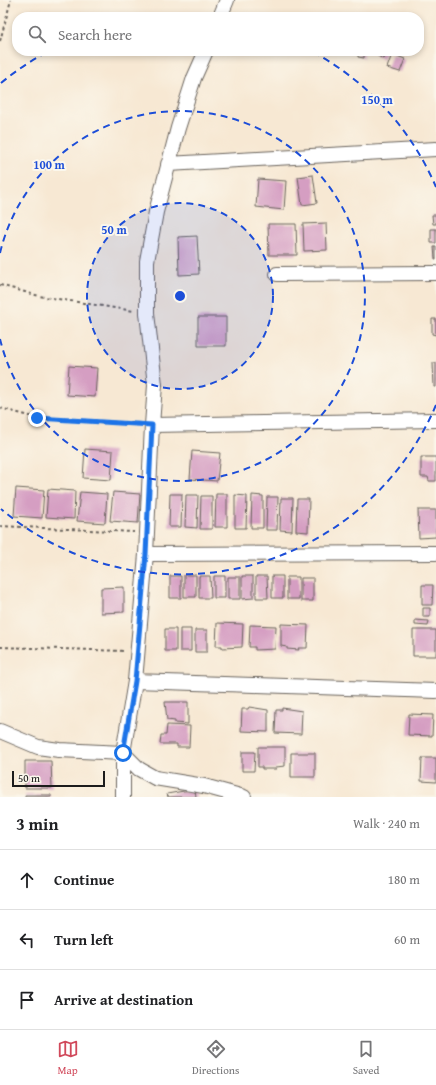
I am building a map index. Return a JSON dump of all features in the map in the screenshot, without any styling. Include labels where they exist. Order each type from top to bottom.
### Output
[{"type":"street","points":[[222,12],[227,0]]},
{"type":"street","points":[[123,797],[123,753],[135,681],[146,554],[155,385],[147,313],[147,261],[156,212],[168,164],[194,78],[204,56]]},
{"type":"street","points":[[168,164],[436,149]]},
{"type":"street","points":[[277,274],[436,273]]},
{"type":"street","points":[[152,425],[436,420]]},
{"type":"street","points":[[146,554],[436,553]]},
{"type":"street","points":[[135,681],[436,692]]},
{"type":"street","points":[[0,731],[38,747],[59,750],[123,753],[138,769],[155,778],[204,786],[244,797]]},
{"type":"path","points":[[0,41],[12,0]]},
{"type":"path","points":[[0,285],[39,296],[147,313]]},
{"type":"path","points":[[0,408],[37,418],[152,425]]},
{"type":"path","points":[[0,526],[147,533]]},
{"type":"path","points":[[0,647],[137,652]]},
{"type":"building","points":[[378,56],[384,56],[383,59]]},
{"type":"building","points":[[391,56],[397,56],[405,59],[400,72],[387,68]]},
{"type":"building","points":[[313,175],[317,203],[302,205],[298,177]]},
{"type":"building","points":[[258,179],[286,181],[284,210],[256,207]]},
{"type":"building","points":[[432,215],[436,215],[436,224],[433,224]]},
{"type":"building","points":[[326,223],[327,250],[304,251],[303,224]]},
{"type":"building","points":[[268,224],[296,224],[297,255],[269,255]]},
{"type":"building","points":[[431,229],[436,229],[436,243],[431,243]]},
{"type":"building","points":[[197,236],[199,274],[179,275],[178,237]]},
{"type":"building","points":[[434,247],[436,247],[436,259],[435,259]]},
{"type":"building","points":[[198,317],[226,317],[226,346],[198,346]]},
{"type":"building","points":[[432,319],[436,319],[436,335],[432,334]]},
{"type":"building","points":[[433,363],[436,363],[436,387],[434,387]]},
{"type":"building","points":[[69,366],[97,368],[95,397],[67,395]]},
{"type":"building","points":[[85,449],[113,451],[111,480],[83,478]]},
{"type":"building","points":[[192,451],[220,453],[217,481],[190,479]]},
{"type":"building","points":[[421,457],[436,457],[436,481],[429,481],[428,477],[421,477]]},
{"type":"building","points":[[16,488],[44,490],[42,518],[14,516]]},
{"type":"building","points":[[48,489],[75,491],[74,519],[46,517]]},
{"type":"building","points":[[80,492],[107,494],[105,523],[77,521]]},
{"type":"building","points":[[113,492],[140,494],[138,523],[110,521]]},
{"type":"building","points":[[170,494],[182,494],[181,527],[169,527]]},
{"type":"building","points":[[216,494],[227,494],[227,527],[215,527]]},
{"type":"building","points":[[186,495],[198,495],[197,528],[185,527]]},
{"type":"building","points":[[235,495],[247,496],[246,528],[235,528]]},
{"type":"building","points":[[252,495],[263,496],[263,528],[251,528]]},
{"type":"building","points":[[201,496],[212,496],[212,529],[200,529]]},
{"type":"building","points":[[267,497],[278,497],[277,530],[266,530]]},
{"type":"building","points":[[281,498],[293,498],[292,531],[280,530]]},
{"type":"building","points":[[297,499],[309,499],[308,532],[296,531]]},
{"type":"building","points":[[418,510],[436,510],[436,537],[419,538]]},
{"type":"building","points":[[184,575],[196,575],[196,597],[184,597]]},
{"type":"building","points":[[170,576],[181,576],[181,598],[170,598]]},
{"type":"building","points":[[199,576],[210,576],[211,598],[199,598]]},
{"type":"building","points":[[214,576],[225,576],[225,598],[214,598]]},
{"type":"building","points":[[242,576],[253,576],[253,598],[242,599]]},
{"type":"building","points":[[256,576],[267,576],[268,598],[256,598]]},
{"type":"building","points":[[272,576],[283,576],[283,598],[272,598]]},
{"type":"building","points":[[228,577],[240,577],[240,599],[228,599]]},
{"type":"building","points":[[287,577],[299,577],[299,599],[287,599]]},
{"type":"building","points":[[301,578],[313,578],[313,601],[301,601]]},
{"type":"building","points":[[422,585],[433,585],[432,605],[422,605]]},
{"type":"building","points":[[124,587],[124,612],[101,613],[101,588]]},
{"type":"building","points":[[423,608],[430,608],[430,617],[423,617]]},
{"type":"building","points":[[415,620],[429,621],[428,626],[415,625]]},
{"type":"building","points":[[217,623],[243,624],[242,647],[222,648],[222,646],[216,646]]},
{"type":"building","points":[[281,624],[308,625],[307,648],[298,648],[299,650],[287,649],[287,647],[281,646]]},
{"type":"building","points":[[250,625],[276,626],[275,649],[255,650],[255,647],[249,647]]},
{"type":"building","points":[[165,629],[176,629],[176,651],[165,651]]},
{"type":"building","points":[[180,629],[191,629],[191,651],[180,651]]},
{"type":"building","points":[[195,630],[207,630],[207,652],[195,652]]},
{"type":"building","points":[[413,630],[436,630],[436,656],[413,656]]},
{"type":"building","points":[[165,702],[188,702],[188,724],[175,723],[175,721],[167,720]]},
{"type":"building","points":[[249,707],[268,710],[268,732],[241,731],[242,709],[248,709]]},
{"type":"building","points":[[282,708],[302,711],[301,734],[275,733],[276,710],[282,710]]},
{"type":"building","points":[[409,714],[433,715],[432,736],[408,735]]},
{"type":"building","points":[[167,725],[190,726],[189,747],[177,747],[177,744],[160,744],[161,735],[166,735]]},
{"type":"building","points":[[258,747],[285,747],[285,766],[276,767],[276,769],[262,769],[262,767],[258,767]]},
{"type":"building","points":[[242,752],[255,752],[254,771],[242,771]]},
{"type":"building","points":[[291,753],[315,753],[315,777],[291,777]]},
{"type":"building","points":[[422,758],[436,758],[436,782],[421,781]]},
{"type":"building","points":[[25,761],[51,761],[52,788],[25,788]]},
{"type":"building","points":[[195,789],[196,797],[168,797],[167,794]]},
{"type":"building","points":[[25,795],[51,795],[51,797],[25,797]]},
{"type":"route","points":[[37,418],[152,425],[146,554],[135,681],[123,753]]}]
